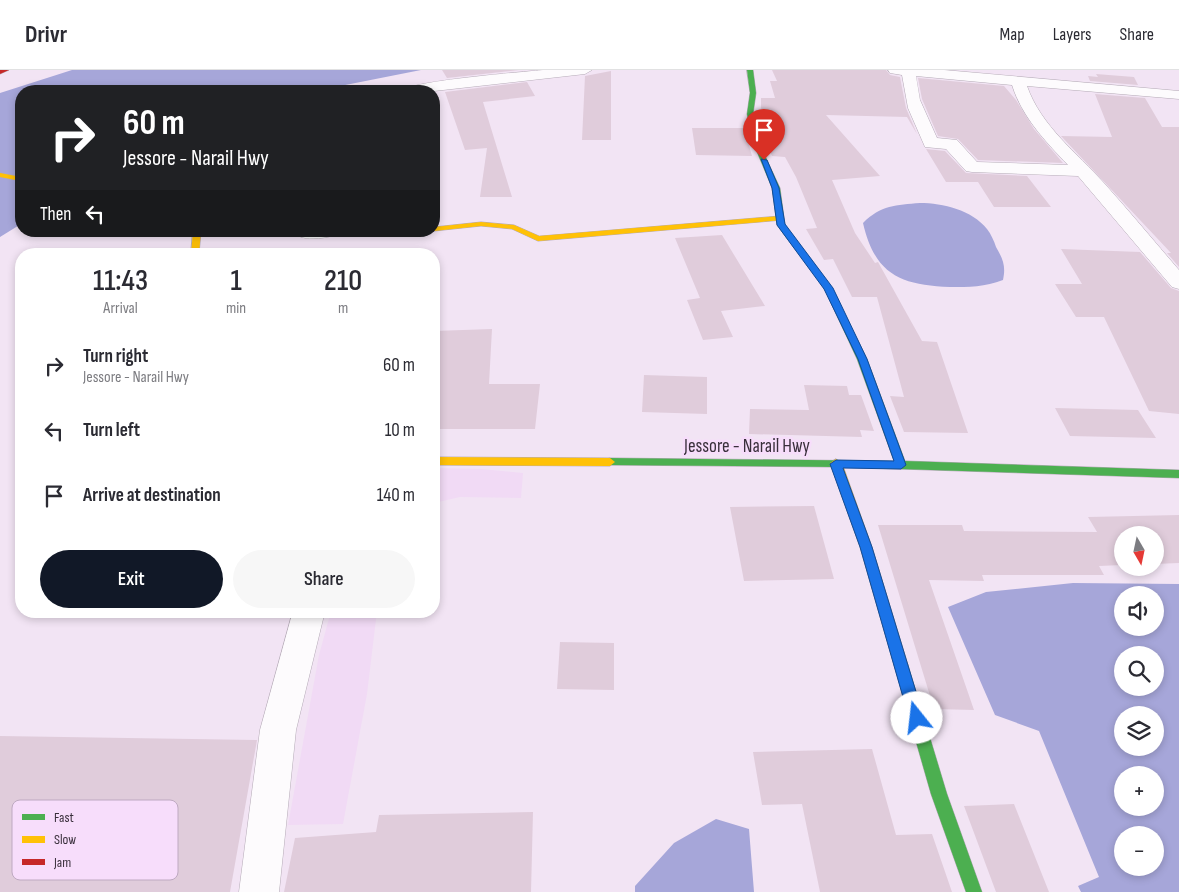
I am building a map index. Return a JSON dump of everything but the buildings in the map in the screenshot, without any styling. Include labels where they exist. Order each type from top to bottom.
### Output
[{"type":"main road","points":[[0,72],[6,70]]},
{"type":"main road","points":[[750,70],[753,93],[750,114],[758,146],[776,188],[781,225],[828,288],[862,359],[901,465]]},
{"type":"main road","points":[[0,175],[15,178]]},
{"type":"main road","points":[[440,228],[481,224],[514,227],[538,239],[780,218]]},
{"type":"main road","name":"Jessore - Narail Hwy","points":[[440,461],[901,465],[1179,474]]},
{"type":"main road","points":[[836,464],[866,547],[939,794],[974,892]]},
{"type":"street","points":[[440,86],[585,70]]},
{"type":"street","points":[[902,71],[1179,95]]},
{"type":"street","points":[[902,71],[908,82],[915,109],[931,143],[951,144],[972,167],[1082,171]]},
{"type":"street","points":[[1018,82],[1020,92],[1043,126],[1179,283]]},
{"type":"street","points":[[259,892],[278,730],[307,618]]},
{"type":"shaded area","points":[[440,468],[481,469],[523,473],[521,498],[460,497],[440,502]]},
{"type":"shaded area","points":[[329,618],[376,618],[367,694],[343,824],[288,825],[319,655]]},
{"type":"water","points":[[72,70],[421,70],[345,85],[25,85]]},
{"type":"water","points":[[15,88],[15,228],[0,237],[0,93]]},
{"type":"water","points":[[920,203],[947,206],[965,212],[981,222],[990,233],[1002,259],[1004,267],[1003,280],[977,286],[933,286],[904,280],[883,266],[868,241],[863,223],[883,209],[896,205]]},
{"type":"water","points":[[1073,583],[1179,584],[1179,892],[1081,892],[1078,886],[1099,877],[1039,731],[995,715],[948,607],[986,592]]},
{"type":"water","points":[[716,819],[749,829],[754,892],[635,892],[635,886],[674,843]]},
{"type":"traffic: fast","points":[[750,70],[753,93],[750,114],[758,147],[776,188],[781,225],[828,288],[862,359],[901,465]]},
{"type":"traffic: fast","points":[[610,462],[836,463],[1179,474]]},
{"type":"traffic: fast","points":[[901,665],[939,794],[974,892]]},
{"type":"traffic: slow","points":[[0,175],[15,178]]},
{"type":"traffic: slow","points":[[440,228],[481,224],[514,227],[538,239],[780,218]]},
{"type":"traffic: slow","points":[[196,237],[196,248]]},
{"type":"traffic: slow","points":[[440,461],[610,462]]},
{"type":"traffic: slow","points":[[836,463],[866,547],[901,665]]},
{"type":"traffic: jam","points":[[0,72],[6,70]]},
{"type":"route","points":[[764,160],[776,188],[781,225],[828,288],[862,359],[901,465],[836,464],[866,547],[917,718]]}]
